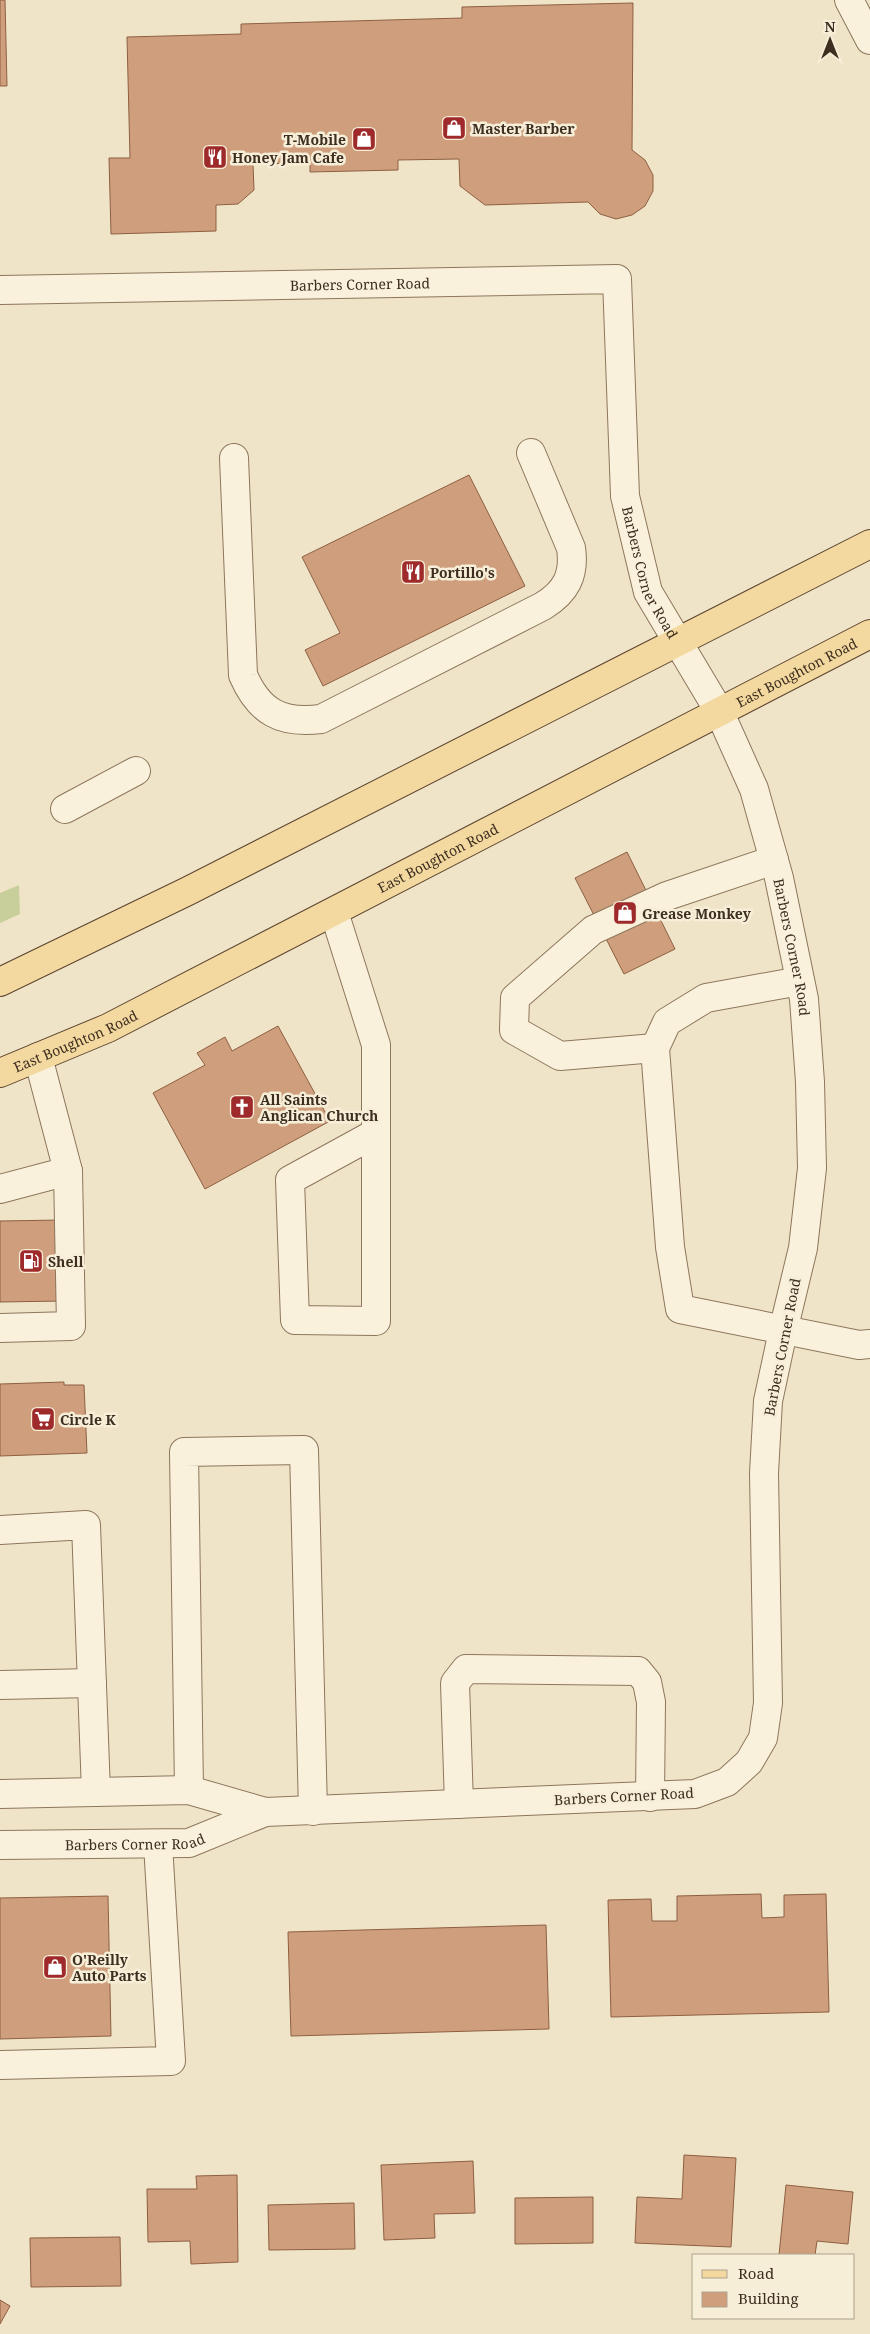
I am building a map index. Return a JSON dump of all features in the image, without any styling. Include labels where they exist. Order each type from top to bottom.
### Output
[{"type":"main road","points":[[0,982],[188,891],[870,544]]},
{"type":"main road","name":"East Boughton Road","points":[[0,1073],[108,1028],[870,634]]},
{"type":"street","points":[[849,0],[870,40]]},
{"type":"street","name":"Barbers Corner Road","points":[[0,290],[617,279],[625,496],[648,592],[719,711],[754,788],[774,860],[804,999],[810,1082],[812,1168],[803,1248],[768,1400],[764,1474],[768,1703],[763,1738],[749,1762],[728,1782],[695,1794],[265,1812],[189,1790],[0,1794]]},
{"type":"street","points":[[234,458],[243,675],[251,693],[264,708],[282,718],[302,722],[321,719],[339,710],[543,606],[555,599],[565,588],[571,576],[573,562],[571,548],[532,453]]},
{"type":"street","points":[[65,809],[136,771]]},
{"type":"street","points":[[655,1048],[560,1056],[514,1030],[515,998],[592,930],[667,896],[774,860]]},
{"type":"street","points":[[334,912],[376,1045],[376,1133],[376,1321],[295,1320],[290,1180],[376,1133]]},
{"type":"street","points":[[800,981],[706,998],[667,1022],[655,1048],[670,1247],[680,1309],[859,1345],[870,1344]]},
{"type":"street","points":[[0,1328],[71,1326],[68,1170],[38,1057]]},
{"type":"street","points":[[0,1189],[68,1170]]},
{"type":"street","points":[[189,1790],[184,1452],[304,1450],[313,1810]]},
{"type":"street","points":[[0,1530],[86,1525],[96,1792]]},
{"type":"street","points":[[459,1804],[455,1683],[466,1669],[638,1671],[647,1682],[651,1702],[650,1796]]},
{"type":"street","points":[[0,1685],[92,1683]]},
{"type":"street","name":"Barbers Corner Road","points":[[0,1845],[189,1843],[265,1812]]},
{"type":"street","points":[[0,2065],[171,2060],[158,1844]]},
{"type":"green space","points":[[19,885],[20,914],[0,923],[0,893]]},
{"type":"building","points":[[0,0],[5,0],[7,86],[0,86]]},
{"type":"building","points":[[633,3],[632,150],[645,160],[653,175],[653,191],[645,206],[632,215],[616,219],[600,214],[588,202],[485,205],[460,186],[459,159],[398,160],[398,170],[310,172],[310,163],[253,164],[254,190],[238,204],[216,205],[216,231],[111,234],[109,158],[130,158],[127,37],[241,34],[241,24],[462,18],[462,7]]},
{"type":"building","name":"Portillo's","points":[[469,475],[525,586],[323,686],[305,650],[340,633],[302,557]]},
{"type":"building","name":"Grease Monkey","points":[[627,852],[675,949],[624,974],[575,878]]},
{"type":"building","name":"All Saints Anglican Church","points":[[278,1026],[330,1121],[205,1189],[153,1093],[205,1065],[197,1053],[225,1037],[232,1051]]},
{"type":"building","name":"Shell","points":[[61,1220],[63,1301],[0,1302],[0,1221]]},
{"type":"building","name":"Circle K","points":[[64,1382],[64,1385],[84,1385],[87,1453],[0,1456],[0,1384]]},
{"type":"building","points":[[761,1894],[762,1918],[784,1917],[784,1895],[826,1894],[829,2012],[611,2017],[608,1900],[651,1899],[652,1921],[677,1921],[677,1896]]},
{"type":"building","name":"O'Reilly Auto Parts","points":[[108,1896],[111,2036],[0,2039],[0,1898]]},
{"type":"building","points":[[546,1925],[549,2029],[291,2036],[288,1932]]},
{"type":"building","points":[[684,2155],[736,2158],[731,2247],[635,2243],[637,2197],[682,2199]]},
{"type":"building","points":[[473,2161],[475,2213],[434,2214],[435,2238],[384,2240],[381,2165]]},
{"type":"building","points":[[237,2175],[238,2262],[191,2264],[190,2241],[148,2242],[147,2189],[197,2189],[196,2176]]},
{"type":"building","points":[[786,2185],[853,2192],[848,2244],[817,2241],[815,2254],[779,2254]]},
{"type":"building","points":[[593,2197],[593,2243],[515,2244],[515,2198]]},
{"type":"building","points":[[354,2203],[355,2249],[269,2250],[268,2205]]},
{"type":"building","points":[[120,2237],[121,2286],[31,2287],[30,2238]]},
{"type":"building","points":[[0,2300],[10,2306],[0,2324]]},
{"type":"place","name":"Master Barber","points":[[454,128]]},
{"type":"place","name":"T-Mobile","points":[[364,139]]},
{"type":"place","name":"Honey Jam Cafe","points":[[215,157]]},
{"type":"place","name":"Portillo's","points":[[413,572]]},
{"type":"place","name":"Grease Monkey","points":[[625,913]]},
{"type":"place","name":"All Saints Anglican Church","points":[[242,1107]]},
{"type":"place","name":"Shell","points":[[31,1261]]},
{"type":"place","name":"Circle K","points":[[43,1419]]},
{"type":"place","name":"O'Reilly Auto Parts","points":[[55,1967]]}]
